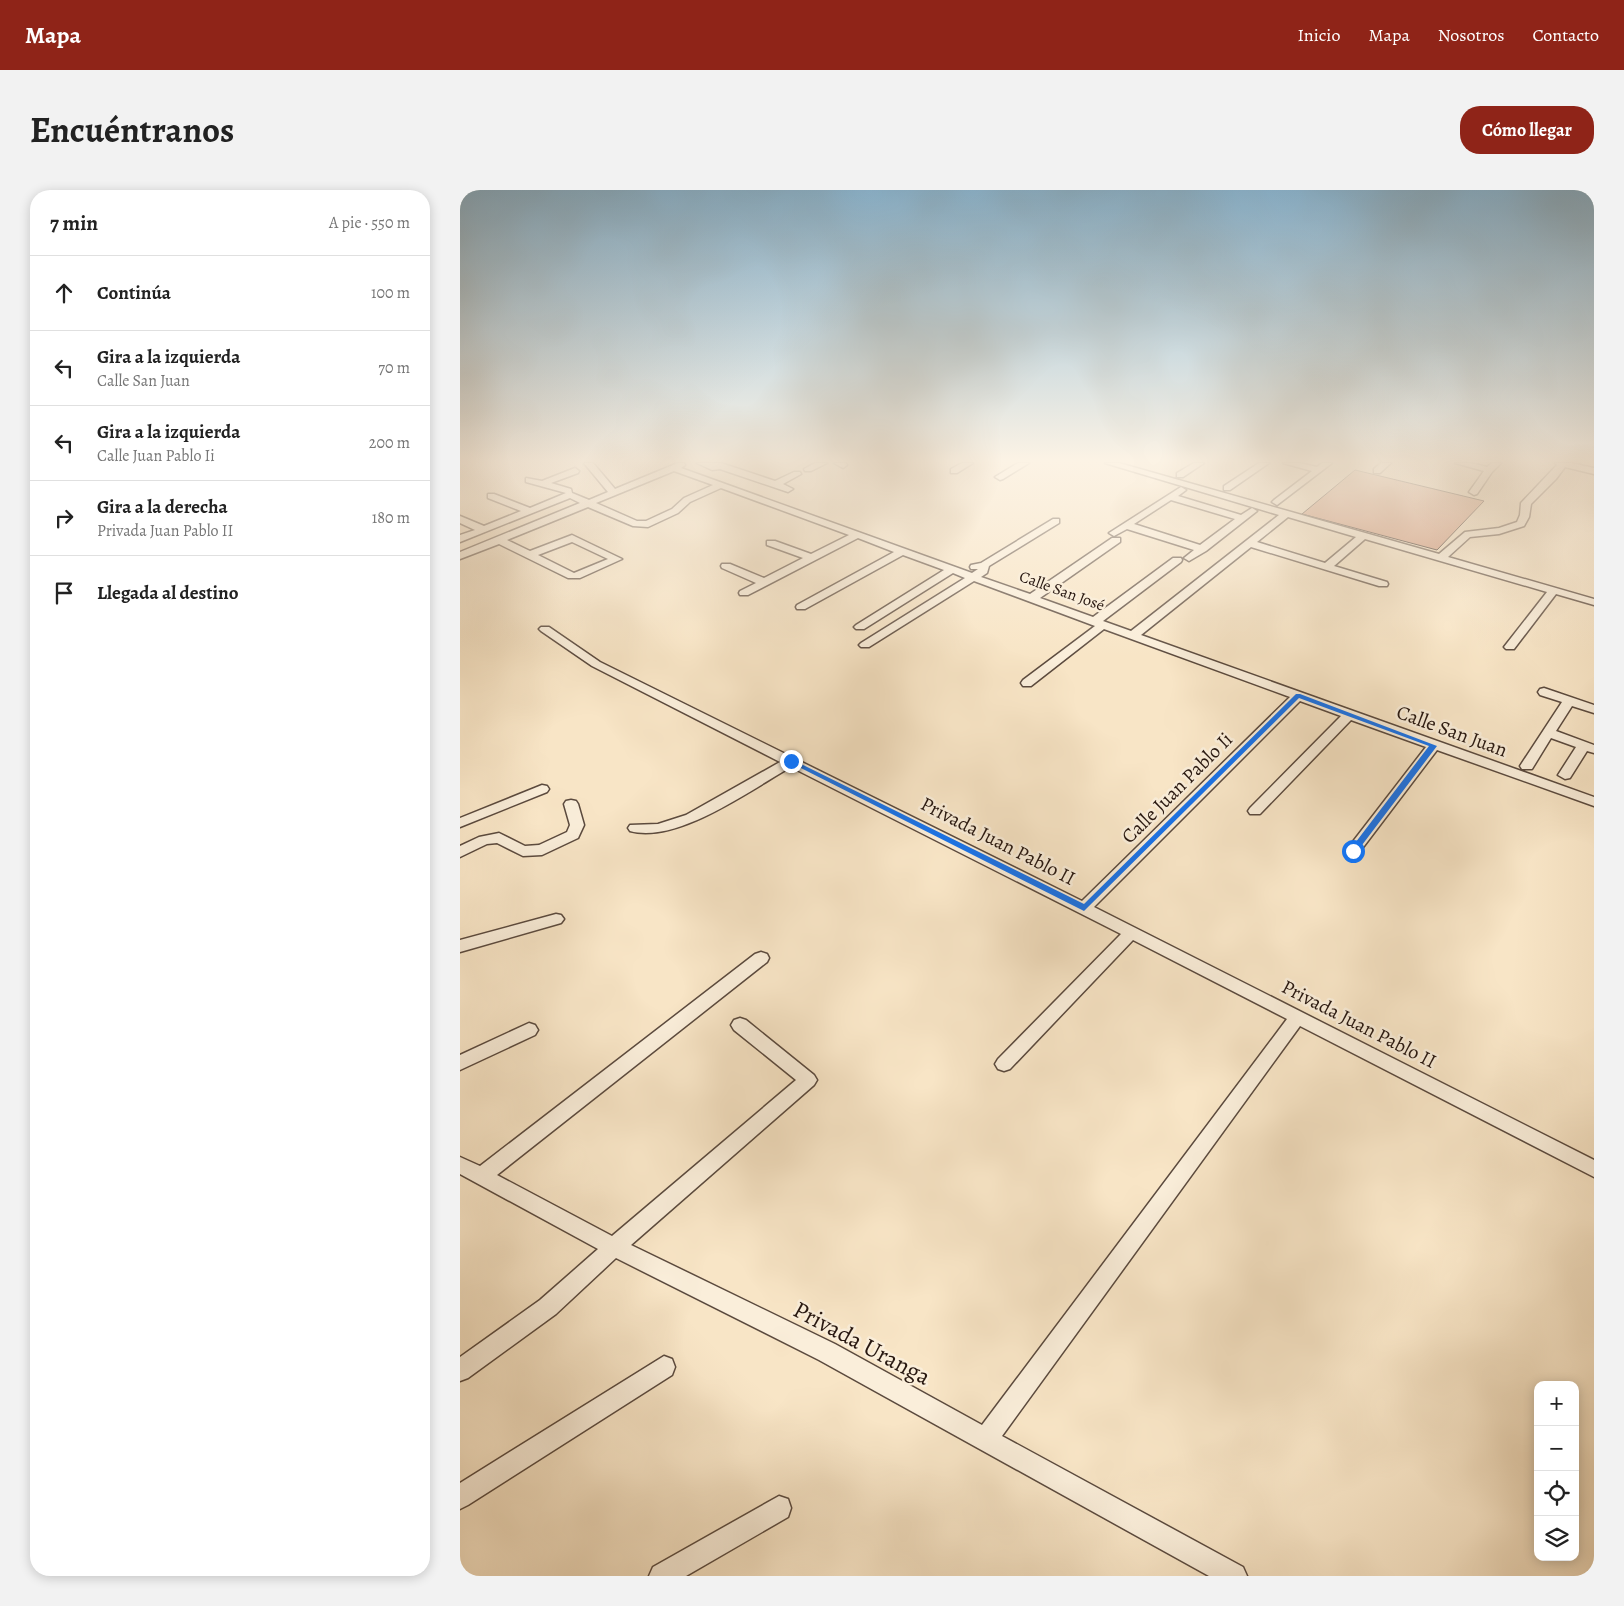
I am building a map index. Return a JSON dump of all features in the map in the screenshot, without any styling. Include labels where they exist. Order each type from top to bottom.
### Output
[{"type":"street","points":[[479,528],[484,530]]},
{"type":"street","points":[[460,539],[490,528]]},
{"type":"street","points":[[460,556],[530,528]]},
{"type":"street","name":"Calle San José","points":[[840,528],[1298,696]]},
{"type":"street","points":[[865,645],[969,575],[983,571],[984,565],[1045,528]]},
{"type":"street","points":[[1032,598],[1115,537],[1124,528]]},
{"type":"street","points":[[1135,528],[1202,548]]},
{"type":"street","points":[[1190,558],[1230,528]]},
{"type":"street","points":[[1133,635],[1268,528]]},
{"type":"street","points":[[1334,528],[1594,602]]},
{"type":"street","points":[[1441,558],[1468,534],[1502,531],[1510,528]]},
{"type":"street","points":[[744,593],[858,534]]},
{"type":"street","points":[[1222,534],[1384,584]]},
{"type":"street","points":[[1327,566],[1363,536]]},
{"type":"street","points":[[499,540],[530,555],[576,576],[617,559],[572,538],[530,555]]},
{"type":"street","points":[[771,542],[812,558]]},
{"type":"street","points":[[801,607],[903,551]]},
{"type":"street","points":[[1028,683],[1178,560]]},
{"type":"street","points":[[726,566],[764,582]]},
{"type":"street","points":[[860,626],[953,569]]},
{"type":"street","points":[[1510,647],[1554,590]]},
{"type":"street","name":"Privada Juan Pablo II","points":[[545,629],[596,664],[1132,932],[1594,1169]]},
{"type":"street","points":[[1544,692],[1594,709]]},
{"type":"street","name":"Calle San Juan","points":[[1298,696],[1594,802]]},
{"type":"street","name":"Calle Juan Pablo Ii","points":[[1084,908],[1298,696]]},
{"type":"street","points":[[1527,766],[1569,701]]},
{"type":"street","points":[[1255,811],[1349,715]]},
{"type":"street","points":[[1548,733],[1589,747],[1565,775]]},
{"type":"street","points":[[1353,851],[1434,746]]},
{"type":"street","points":[[635,828],[659,828],[691,818],[791,761]]},
{"type":"street","points":[[460,824],[542,789]]},
{"type":"street","points":[[460,852],[484,840],[499,838],[523,852],[542,850],[573,834],[577,825],[571,804]]},
{"type":"street","points":[[460,946],[556,918]]},
{"type":"street","points":[[1004,1064],[1132,932]]},
{"type":"street","points":[[481,1176],[761,958]]},
{"type":"street","points":[[986,1439],[1298,1017]]},
{"type":"street","points":[[460,1370],[548,1307],[614,1247],[808,1080],[740,1026]]},
{"type":"street","points":[[460,1063],[529,1030]]},
{"type":"street","name":"Privada Uranga","points":[[460,1165],[614,1247],[827,1352],[1234,1576]]},
{"type":"street","points":[[460,1497],[664,1367]]},
{"type":"street","points":[[662,1576],[779,1508]]},
{"type":"building","points":[[1353,528],[1458,528],[1437,550]]},
{"type":"route","points":[[791,761],[1084,908],[1298,696],[1434,746],[1353,851]]}]
